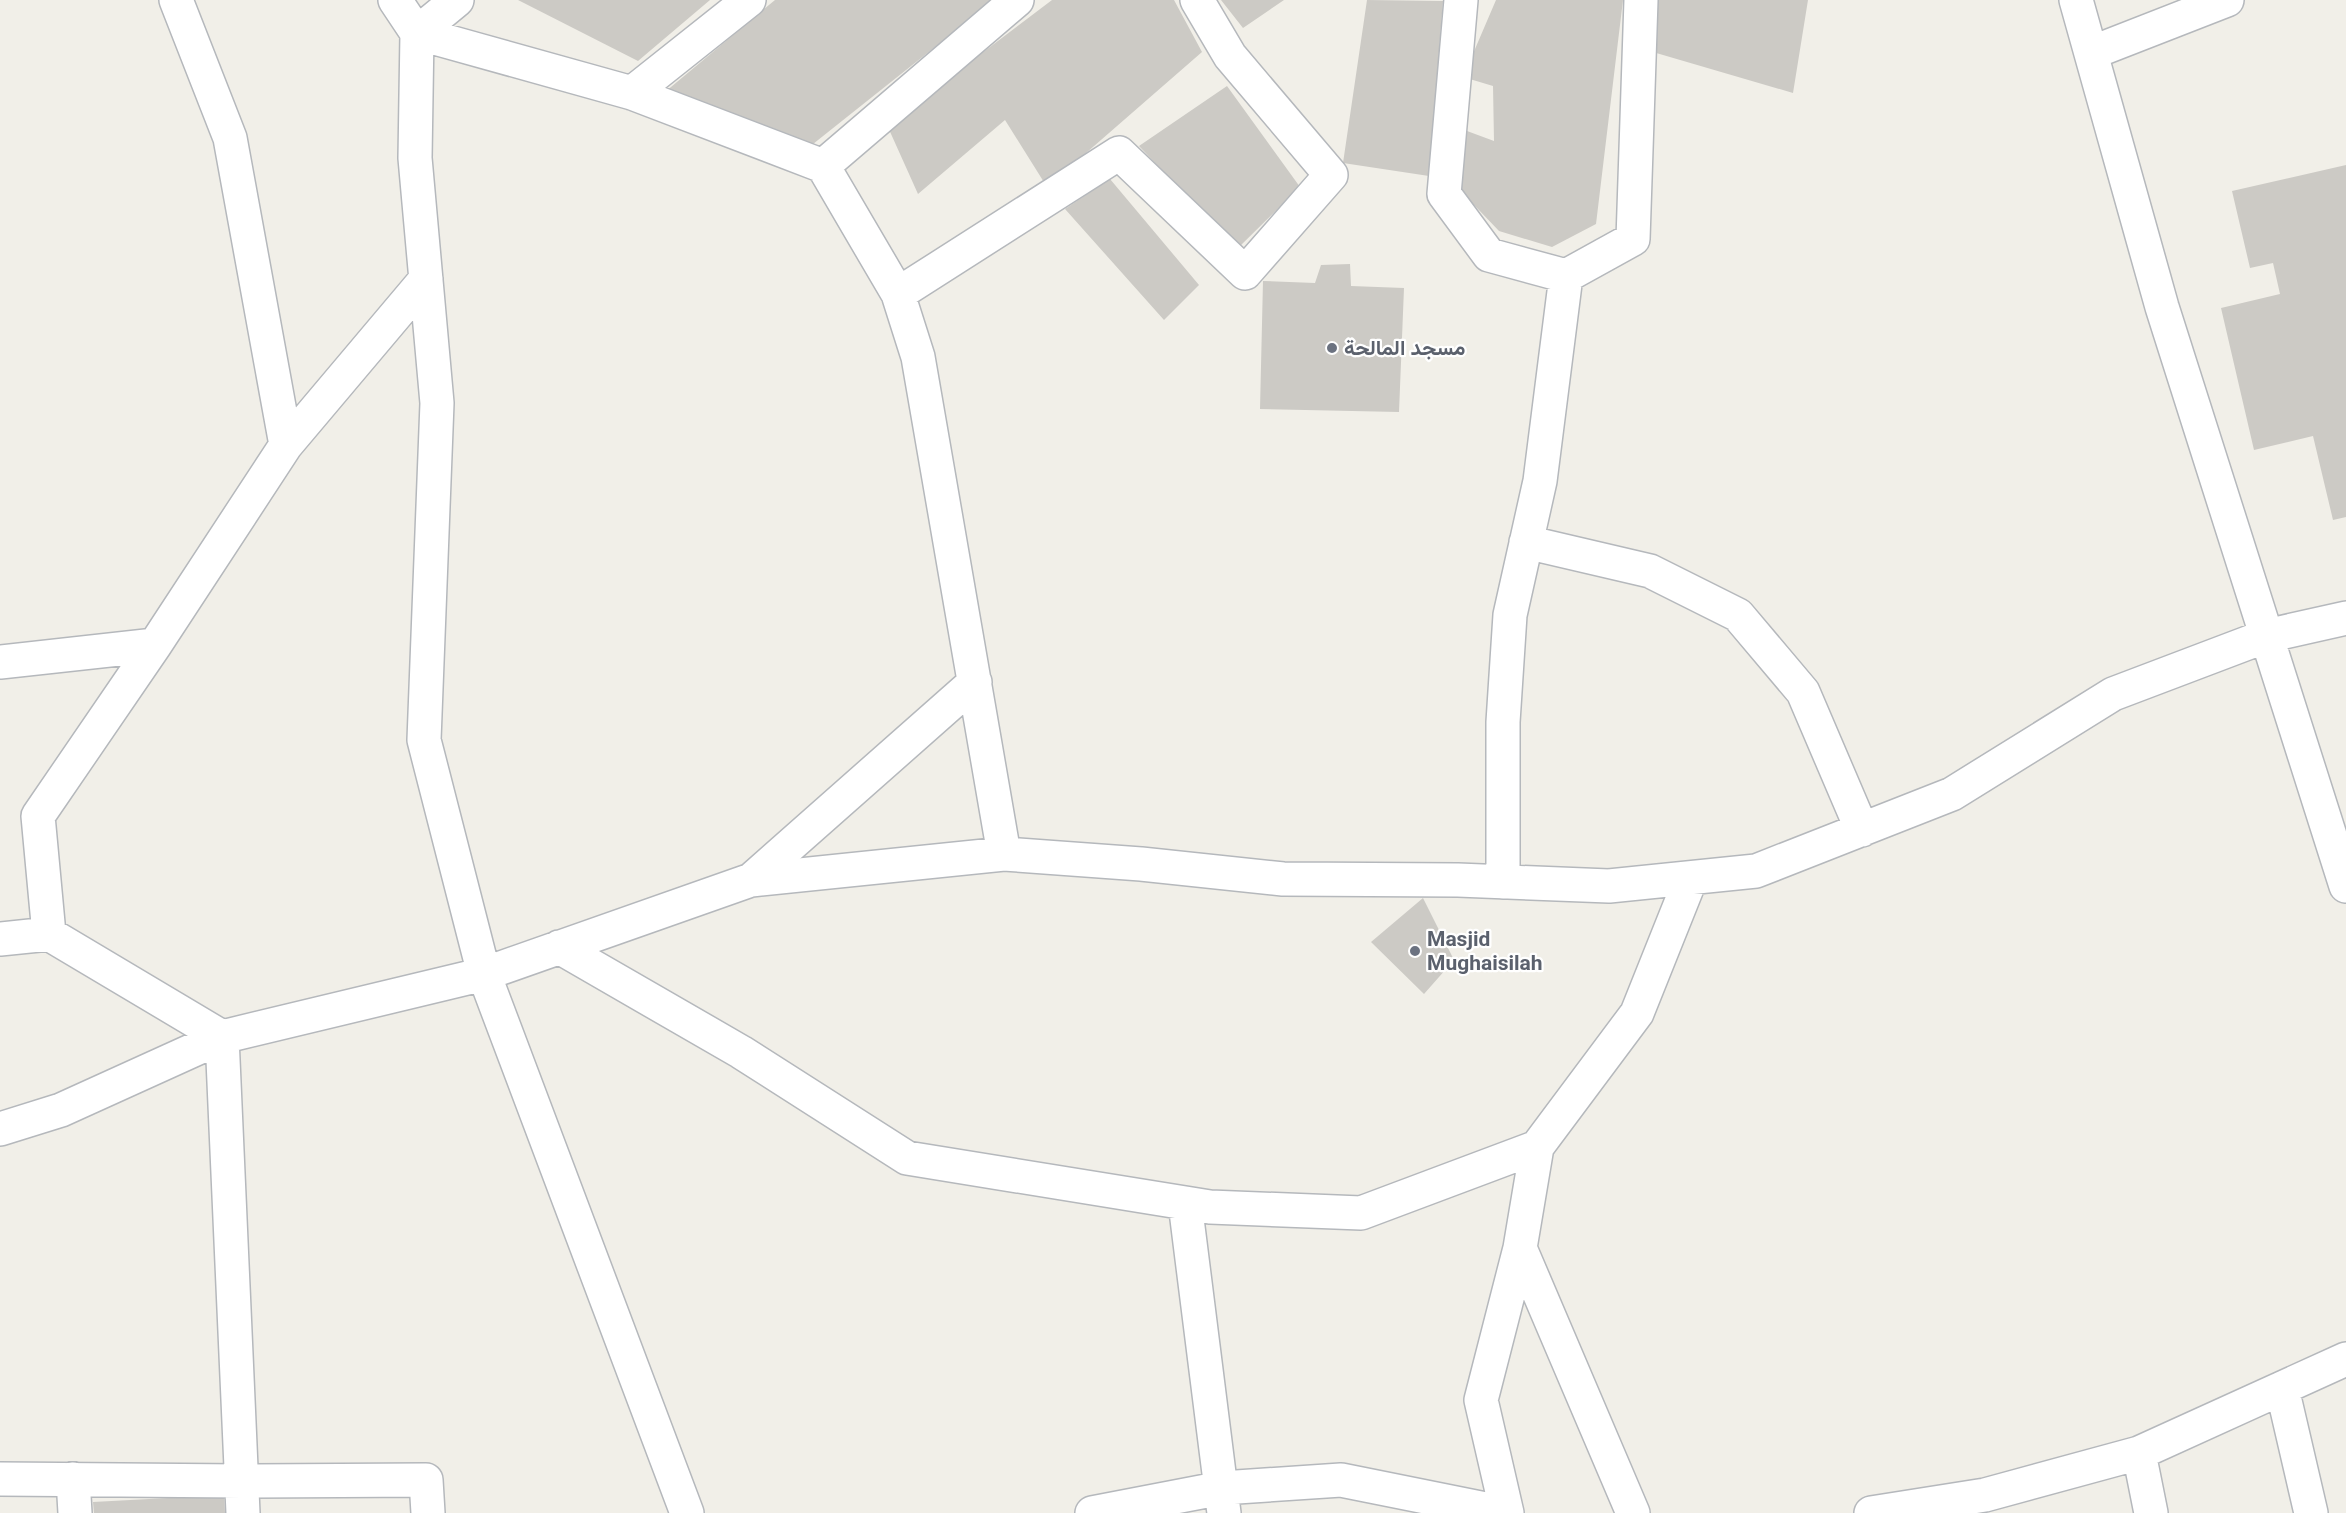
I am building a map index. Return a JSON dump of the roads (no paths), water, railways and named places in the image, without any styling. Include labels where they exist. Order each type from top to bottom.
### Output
[{"type":"street","points":[[176,0],[230,138],[286,445]]},
{"type":"street","points":[[396,0],[417,33],[415,158],[436,403],[424,740],[484,974],[687,1513]]},
{"type":"street","points":[[417,33],[457,0]]},
{"type":"street","points":[[632,93],[749,0]]},
{"type":"street","points":[[823,166],[1017,0]]},
{"type":"street","points":[[898,294],[1119,153],[1245,273],[1331,175],[1230,56],[1197,0]]},
{"type":"street","points":[[1461,0],[1444,194],[1489,255],[1566,276],[1633,239],[1641,0]]},
{"type":"street","points":[[2076,0],[2162,308],[2346,886]]},
{"type":"street","points":[[2091,53],[2227,0]]},
{"type":"street","points":[[417,33],[632,93],[823,166],[898,294],[918,357],[1004,854]]},
{"type":"street","points":[[1503,882],[1503,722],[1510,615],[1540,481],[1566,276]]},
{"type":"street","points":[[49,934],[38,816],[155,645],[286,445],[426,279]]},
{"type":"street","points":[[1526,542],[1650,571],[1738,615],[1803,692],[1862,830]]},
{"type":"street","points":[[0,1129],[61,1110],[222,1036],[484,974],[751,880],[1004,854],[1142,864],[1283,879],[1609,886],[1756,872],[1953,794],[2113,694],[2266,636],[2346,618]]},
{"type":"street","points":[[0,662],[155,645]]},
{"type":"street","points":[[751,880],[975,682]]},
{"type":"street","points":[[1092,1513],[1223,1500],[1341,1480],[1506,1513],[1480,1400],[1520,1248],[1538,1147],[1637,1013],[1691,878]]},
{"type":"street","points":[[0,939],[49,934],[222,1036]]},
{"type":"street","points":[[559,947],[741,1052],[907,1158],[1210,1207],[1361,1213],[1538,1147]]},
{"type":"street","points":[[222,1036],[243,1513]]},
{"type":"street","points":[[1185,1203],[1223,1500]]},
{"type":"street","points":[[1520,1248],[1633,1513]]},
{"type":"street","points":[[1871,1513],[1986,1504],[2139,1453],[2346,1359]]},
{"type":"street","points":[[2282,1388],[2311,1513]]},
{"type":"street","points":[[2139,1453],[2151,1513]]},
{"type":"street","points":[[0,1479],[426,1480],[428,1513]]},
{"type":"street","points":[[73,1479],[75,1513]]},
{"type":"place","name":"مسجد المالحة","points":[[1332,348]]},
{"type":"place","name":"Masjid Mughaisilah","points":[[1415,951]]}]
